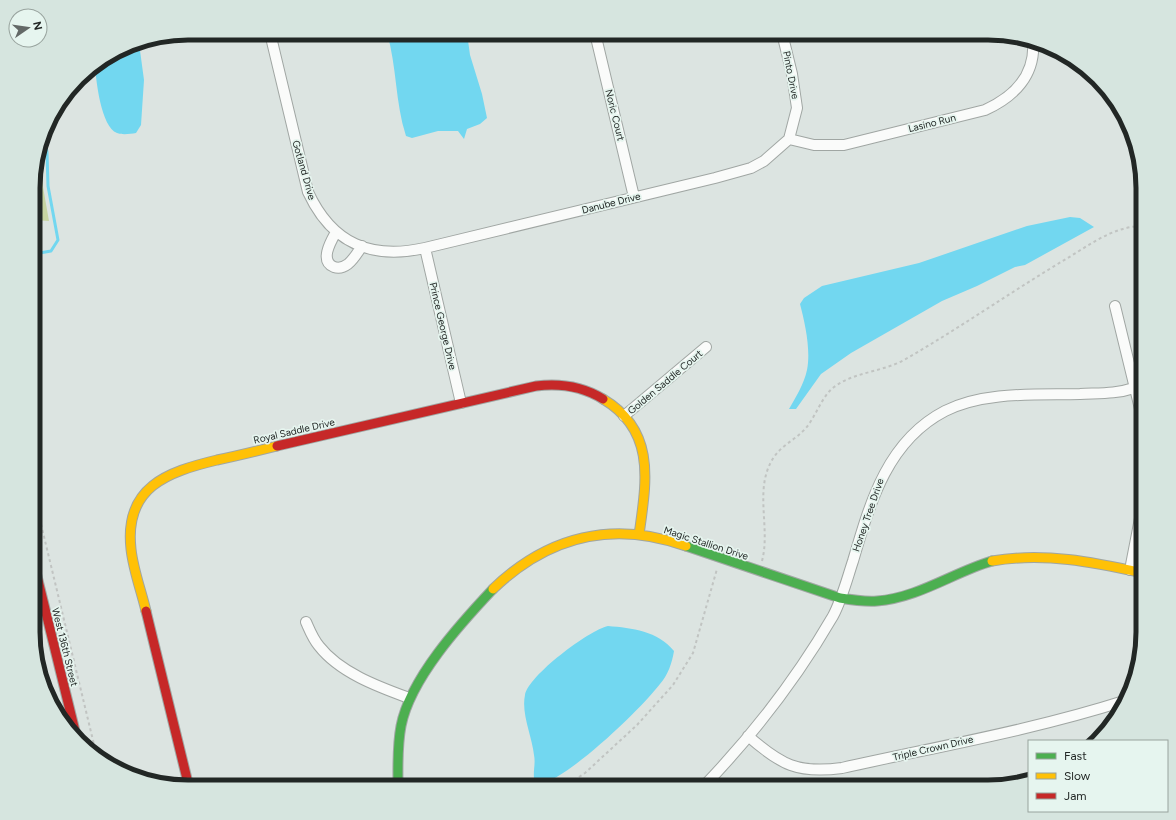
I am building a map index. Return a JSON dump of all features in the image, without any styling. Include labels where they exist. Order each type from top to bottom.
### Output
[{"type":"street","name":"Gotland Drive","points":[[272,40],[308,192],[321,216],[336,232],[362,246],[381,252],[407,252],[425,248]]},
{"type":"street","name":"Noric Court","points":[[597,40],[634,197]]},
{"type":"street","name":"Pinto Drive","points":[[784,40],[793,80],[797,108],[789,139]]},
{"type":"street","name":"Lasino Run","points":[[789,139],[814,145],[844,145],[985,110],[1001,102],[1023,82],[1030,69],[1032,47]]},
{"type":"street","name":"Danube Drive","points":[[425,248],[751,168],[764,161],[789,139]]},
{"type":"street","points":[[336,232],[329,245],[327,255],[327,259],[332,266],[340,269],[344,267],[353,259],[362,246]]},
{"type":"street","name":"Prince George Drive","points":[[425,248],[461,403]]},
{"type":"street","points":[[1115,306],[1136,396]]},
{"type":"street","name":"Golden Saddle Court","points":[[624,416],[706,347]]},
{"type":"street","name":"Royal Saddle Drive","points":[[187,780],[131,549],[130,529],[132,515],[140,499],[148,488],[163,477],[185,468],[533,386],[565,385],[582,388],[608,402],[624,416],[636,430],[646,466],[639,535]]},
{"type":"street","name":"Honey Tree Drive","points":[[709,780],[785,692],[833,615],[879,482],[888,465],[905,441],[927,422],[945,411],[981,400],[1042,395],[1118,393],[1134,388]]},
{"type":"street","name":"Magic Stallion Drive","points":[[398,780],[398,744],[402,722],[409,698],[420,678],[434,658],[489,593],[518,567],[548,548],[569,541],[604,534],[651,536],[840,598],[879,601],[898,597],[972,567],[992,561],[1017,557],[1043,556],[1136,571]]},
{"type":"street","points":[[1130,570],[1136,539]]},
{"type":"street","name":"West 136th Street","points":[[40,588],[74,726]]},
{"type":"street","points":[[306,622],[320,647],[341,666],[371,683],[409,698]]},
{"type":"street","name":"Triple Crown Drive","points":[[748,736],[768,752],[787,764],[802,770],[819,772],[1026,727],[1096,710],[1118,703]]},
{"type":"path","points":[[759,572],[766,536],[764,480],[768,469],[780,449],[805,429],[833,387],[850,378],[902,361],[1021,286],[1110,234],[1130,226],[1136,226]]},
{"type":"path","points":[[40,520],[96,747]]},
{"type":"path","points":[[574,780],[585,773],[637,725],[661,701],[678,679],[693,653],[720,559]]},
{"type":"green space","points":[[41,167],[43,187],[49,221],[40,220]]},
{"type":"water","points":[[389,40],[468,40],[470,55],[482,94],[487,118],[480,124],[467,129],[464,139],[458,131],[438,131],[412,138],[406,136],[402,123]]},
{"type":"water","points":[[140,48],[144,80],[141,125],[136,133],[119,134],[112,129],[103,113],[96,73],[114,60]]},
{"type":"water","points":[[1070,217],[1080,218],[1094,227],[1025,265],[1015,267],[942,301],[851,353],[821,374],[796,409],[789,409],[802,385],[807,370],[808,345],[800,304],[804,298],[822,286],[919,263],[1027,226]]},
{"type":"water","points":[[608,626],[626,628],[644,632],[660,639],[668,644],[674,651],[669,669],[663,680],[637,710],[585,757],[552,780],[534,780],[533,748],[524,710],[525,695],[537,677],[560,655],[599,629]]},
{"type":"waterway","points":[[40,253],[51,251],[58,240],[48,186],[46,147]]},
{"type":"traffic: fast","points":[[686,546],[840,598],[863,601],[892,599],[907,595],[992,561]]},
{"type":"traffic: fast","points":[[398,780],[398,749],[401,726],[406,708],[425,671],[438,653],[493,589]]},
{"type":"traffic: slow","points":[[603,399],[620,412],[632,426],[640,442],[644,460],[645,478],[639,535]]},
{"type":"traffic: slow","points":[[146,611],[135,572],[131,549],[131,528],[134,511],[142,497],[153,486],[166,477],[181,470],[277,446]]},
{"type":"traffic: slow","points":[[493,589],[514,571],[536,556],[559,545],[583,538],[607,534],[633,534],[659,538],[686,546]]},
{"type":"traffic: slow","points":[[992,561],[1011,558],[1049,558],[1087,562],[1136,571]]},
{"type":"traffic: jam","points":[[277,446],[536,386],[571,386],[587,391],[603,399]]},
{"type":"traffic: jam","points":[[40,588],[74,726]]},
{"type":"traffic: jam","points":[[146,611],[187,780]]}]
